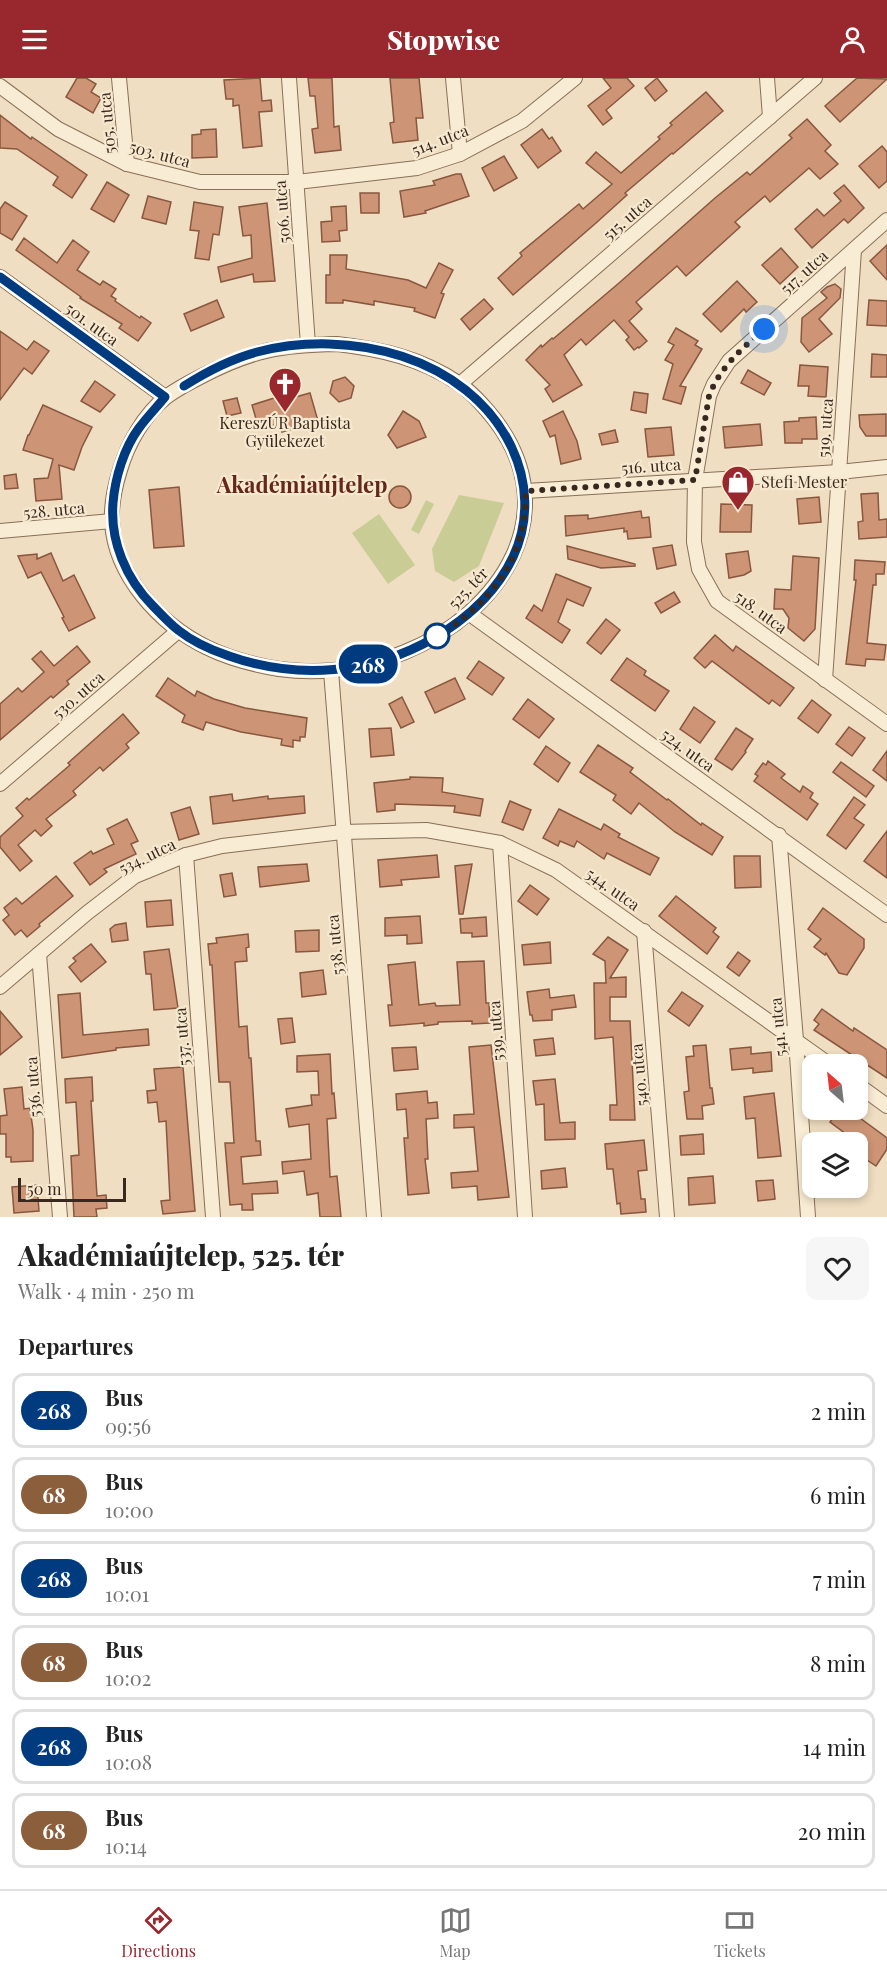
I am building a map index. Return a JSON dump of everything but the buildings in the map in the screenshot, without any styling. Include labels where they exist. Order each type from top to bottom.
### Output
[{"type":"street","name":"505. utca","points":[[119,78],[127,164]]},
{"type":"street","name":"506. utca","points":[[289,78],[308,345]]},
{"type":"street","points":[[453,78],[460,154]]},
{"type":"street","name":"514. utca","points":[[297,182],[417,168],[460,154],[522,121],[575,78]]},
{"type":"street","points":[[767,78],[770,117]]},
{"type":"street","name":"515. utca","points":[[460,384],[815,78]]},
{"type":"street","name":"503. utca","points":[[0,86],[58,129],[127,164],[200,182],[297,182]]},
{"type":"street","name":"517. utca","points":[[695,480],[709,396],[729,361],[887,220]]},
{"type":"street","name":"519. utca","points":[[825,680],[854,250]]},
{"type":"street","name":"501. utca","points":[[0,277],[165,397]]},
{"type":"street","name":"525. tér","points":[[337,344],[367,347],[429,366],[460,384],[480,402],[505,434],[520,463],[526,491],[522,528],[514,555],[498,583],[470,614],[419,646],[392,658],[331,670],[306,671],[278,669],[244,661],[208,648],[178,631],[140,594],[124,565],[116,544],[112,521],[114,489],[124,456],[138,429],[165,397],[225,364],[254,353],[278,347],[308,345],[337,344]]},
{"type":"street","name":"516. utca","points":[[526,491],[839,472],[887,467]]},
{"type":"street","name":"518. utca","points":[[695,480],[694,542],[699,569],[717,601],[887,724]]},
{"type":"street","name":"528. utca","points":[[0,531],[112,521]]},
{"type":"street","name":"524. utca","points":[[470,614],[887,915]]},
{"type":"street","name":"530. utca","points":[[0,784],[178,631]]},
{"type":"street","name":"538. utca","points":[[331,670],[374,1217]]},
{"type":"street","name":"544. utca","points":[[342,832],[426,830],[500,843],[556,870],[815,1054]]},
{"type":"street","name":"534. utca","points":[[0,987],[87,913],[135,876],[186,855],[222,846],[342,832]]},
{"type":"street","name":"541. utca","points":[[778,835],[796,1040],[808,1217]]},
{"type":"street","name":"539. utca","points":[[500,843],[525,1217]]},
{"type":"street","name":"537. utca","points":[[186,855],[213,1217]]},
{"type":"street","name":"540. utca","points":[[644,931],[667,1217]]},
{"type":"street","name":"536. utca","points":[[39,954],[60,1217]]},
{"type":"street","points":[[868,1092],[887,1106]]},
{"type":"green space","points":[[459,495],[504,503],[479,566],[454,582],[435,571],[432,549]]},
{"type":"green space","points":[[426,500],[434,504],[419,534],[411,530]]},
{"type":"green space","points":[[379,514],[415,565],[388,584],[352,533]]},
{"type":"bus line","name":"268","points":[[0,277],[165,397],[138,429],[124,456],[114,489],[112,521],[116,544],[124,565],[140,594],[178,631],[208,648],[244,661],[278,669],[306,671],[331,670],[392,658],[419,646],[463,620],[498,583],[514,555],[522,528],[526,491],[520,463],[505,434],[480,402],[460,384],[429,366],[367,347],[337,344],[278,347],[225,364],[184,386]]},
{"type":"place","name":"KereszÚR Baptista Gyülekezet","points":[[285,413]]},
{"type":"place","name":"Stefi Mester","points":[[738,511]]},
{"type":"district","name":"Akadémiaújtelep","points":[[302,485]]},
{"type":"route","points":[[437,636],[433,639],[470,614],[498,583],[514,555],[522,528],[526,491],[695,480],[709,396],[714,384],[729,361],[764,329]]}]
